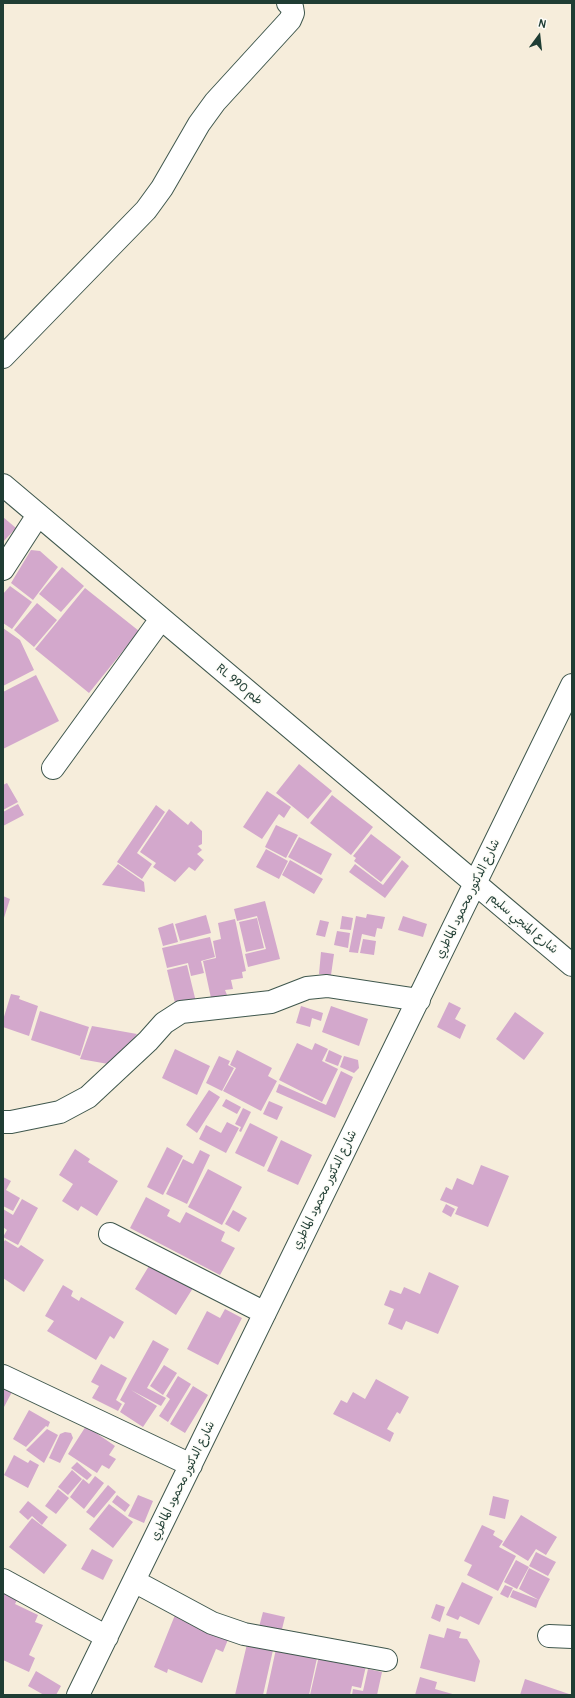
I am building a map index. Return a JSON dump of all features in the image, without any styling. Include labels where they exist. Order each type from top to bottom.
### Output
[{"type":"street","points":[[3,358],[146,210],[162,188],[199,124],[215,102],[290,20],[293,13],[292,7],[288,3]]},
{"type":"street","name":"RL طم 990","points":[[3,485],[475,884]]},
{"type":"street","points":[[3,570],[38,515]]},
{"type":"street","points":[[53,768],[161,619]]},
{"type":"street","name":"شارع الدكتور محمود الماطري","points":[[78,1695],[572,685]]},
{"type":"street","name":"شارع المنجي سليم","points":[[475,884],[572,965]]},
{"type":"street","points":[[3,1122],[11,1122],[60,1112],[88,1097],[148,1041],[164,1023],[181,1012],[271,1002],[306,988],[327,986],[419,1000]]},
{"type":"street","points":[[110,1234],[265,1313]]},
{"type":"street","points":[[3,1376],[191,1465]]},
{"type":"street","points":[[3,1580],[107,1637]]},
{"type":"street","points":[[134,1581],[212,1623],[244,1634],[386,1660]]},
{"type":"street","points":[[549,1636],[572,1637]]},
{"type":"building","points":[[3,517],[16,528],[3,542]]},
{"type":"building","points":[[31,550],[40,551],[58,567],[33,600],[11,583]]},
{"type":"building","points":[[62,567],[84,586],[61,612],[39,594]]},
{"type":"building","points":[[10,586],[32,602],[12,629],[3,623],[3,594]]},
{"type":"building","points":[[85,588],[139,631],[89,693],[35,649]]},
{"type":"building","points":[[37,603],[57,620],[34,647],[14,630]]},
{"type":"building","points":[[3,628],[20,640],[34,670],[3,686]]},
{"type":"building","points":[[36,675],[59,721],[3,749],[3,692]]},
{"type":"building","points":[[299,764],[332,791],[308,819],[276,793]]},
{"type":"building","points":[[7,783],[18,802],[3,810],[3,785]]},
{"type":"building","points":[[267,791],[291,807],[284,818],[279,814],[262,839],[243,827]]},
{"type":"building","points":[[332,795],[373,827],[351,855],[310,823]]},
{"type":"building","points":[[18,804],[24,815],[3,826],[3,812]]},
{"type":"building","points":[[156,805],[165,812],[137,853],[152,864],[142,879],[117,862]]},
{"type":"building","points":[[169,809],[188,825],[191,821],[202,831],[202,844],[198,846],[202,850],[197,854],[204,860],[195,871],[189,867],[175,882],[153,867],[156,863],[140,852]]},
{"type":"building","points":[[276,825],[298,835],[286,858],[265,847]]},
{"type":"building","points":[[371,834],[401,857],[381,882],[354,861],[356,858],[353,856]]},
{"type":"building","points":[[299,837],[332,854],[321,875],[288,857]]},
{"type":"building","points":[[266,849],[288,861],[279,879],[256,867]]},
{"type":"building","points":[[290,860],[323,879],[314,894],[282,875]]},
{"type":"building","points":[[402,860],[409,866],[385,898],[349,872],[355,864],[383,885]]},
{"type":"building","points":[[118,864],[144,882],[145,892],[102,885]]},
{"type":"building","points":[[3,896],[10,899],[3,921]]},
{"type":"building","points":[[265,901],[280,959],[248,967],[245,954],[266,949],[257,916],[237,921],[234,909]]},
{"type":"building","points":[[367,914],[385,917],[382,929],[377,928],[375,937],[362,934],[358,953],[349,952],[356,916],[366,918]]},
{"type":"building","points":[[206,915],[211,933],[180,941],[175,924]]},
{"type":"building","points":[[342,916],[353,918],[351,930],[340,929]]},
{"type":"building","points":[[403,916],[427,924],[423,937],[398,930]]},
{"type":"building","points":[[257,918],[264,948],[246,952],[239,922]]},
{"type":"building","points":[[235,919],[246,971],[242,972],[243,978],[231,980],[233,989],[225,990],[227,995],[211,998],[203,961],[216,958],[213,941],[221,939],[218,923]]},
{"type":"building","points":[[320,920],[329,922],[325,937],[316,935]]},
{"type":"building","points":[[173,923],[178,942],[163,946],[158,928]]},
{"type":"building","points":[[337,931],[350,933],[348,948],[334,945]]},
{"type":"building","points":[[210,937],[215,957],[201,961],[204,973],[191,976],[188,963],[167,968],[162,948]]},
{"type":"building","points":[[363,939],[376,941],[374,955],[360,953]]},
{"type":"building","points":[[321,952],[334,954],[331,975],[319,974]]},
{"type":"building","points":[[187,965],[196,1002],[176,1007],[167,970]]},
{"type":"building","points":[[11,994],[20,996],[19,999],[38,1006],[29,1036],[3,1027],[3,1020]]},
{"type":"building","points":[[449,1002],[461,1008],[455,1019],[466,1025],[460,1039],[437,1027]]},
{"type":"building","points":[[301,1006],[323,1013],[321,1021],[312,1018],[310,1027],[296,1023]]},
{"type":"building","points":[[331,1006],[368,1019],[359,1046],[322,1032]]},
{"type":"building","points":[[40,1011],[89,1027],[80,1056],[31,1040]]},
{"type":"building","points":[[515,1012],[544,1033],[524,1060],[496,1039]]},
{"type":"building","points":[[92,1026],[137,1034],[114,1065],[80,1059]]},
{"type":"building","points":[[297,1043],[312,1050],[315,1043],[328,1049],[322,1061],[338,1069],[322,1102],[279,1080]]},
{"type":"building","points":[[175,1049],[210,1066],[197,1095],[162,1078]]},
{"type":"building","points":[[237,1050],[272,1068],[268,1076],[277,1081],[261,1111],[223,1091],[236,1068],[230,1065]]},
{"type":"building","points":[[329,1050],[342,1056],[338,1066],[325,1061]]},
{"type":"building","points":[[219,1056],[230,1061],[228,1065],[234,1068],[222,1091],[206,1083]]},
{"type":"building","points":[[344,1056],[358,1060],[359,1068],[354,1073],[340,1067]]},
{"type":"building","points":[[341,1071],[353,1077],[335,1118],[276,1092],[279,1084],[326,1105]]},
{"type":"building","points":[[209,1090],[220,1097],[197,1133],[186,1125]]},
{"type":"building","points":[[226,1099],[241,1107],[237,1114],[222,1106]]},
{"type":"building","points":[[269,1101],[283,1107],[277,1120],[263,1114]]},
{"type":"building","points":[[243,1108],[251,1112],[241,1132],[239,1131],[241,1127],[235,1124]]},
{"type":"building","points":[[227,1122],[239,1128],[226,1153],[199,1139],[206,1125],[221,1133]]},
{"type":"building","points":[[250,1123],[278,1137],[264,1167],[235,1153]]},
{"type":"building","points":[[281,1140],[312,1155],[298,1185],[267,1171]]},
{"type":"building","points":[[167,1147],[183,1156],[163,1195],[147,1187]]},
{"type":"building","points":[[75,1149],[90,1159],[88,1162],[118,1181],[97,1216],[81,1206],[78,1211],[62,1201],[73,1184],[59,1175]]},
{"type":"building","points":[[200,1150],[210,1155],[187,1204],[166,1194],[183,1159],[193,1164]]},
{"type":"building","points":[[481,1165],[509,1176],[488,1227],[455,1214],[458,1207],[440,1200],[446,1187],[452,1190],[457,1178],[473,1185]]},
{"type":"building","points":[[208,1169],[242,1187],[222,1225],[188,1207]]},
{"type":"building","points":[[3,1177],[11,1181],[6,1190],[20,1198],[13,1211],[3,1206]]},
{"type":"building","points":[[146,1197],[170,1210],[167,1216],[180,1223],[186,1212],[225,1232],[221,1241],[235,1248],[220,1275],[130,1228]]},
{"type":"building","points":[[22,1199],[38,1208],[18,1245],[3,1237],[7,1230],[3,1227],[3,1209],[13,1215]]},
{"type":"building","points":[[446,1204],[455,1209],[451,1217],[442,1212]]},
{"type":"building","points":[[233,1210],[247,1218],[239,1232],[225,1224]]},
{"type":"building","points":[[5,1240],[18,1248],[21,1245],[44,1260],[24,1292],[3,1278],[3,1243]]},
{"type":"building","points":[[152,1261],[193,1288],[176,1315],[135,1289]]},
{"type":"building","points":[[429,1272],[459,1286],[438,1334],[406,1321],[402,1330],[388,1324],[394,1309],[384,1305],[390,1290],[401,1294],[404,1287],[420,1294]]},
{"type":"building","points":[[63,1285],[73,1291],[71,1296],[79,1301],[81,1297],[124,1322],[114,1339],[110,1336],[96,1360],[47,1331],[54,1321],[45,1316]]},
{"type":"building","points":[[225,1309],[242,1318],[218,1365],[187,1349],[207,1311],[220,1318]]},
{"type":"building","points":[[153,1340],[169,1349],[147,1388],[166,1398],[161,1406],[131,1390],[157,1406],[143,1427],[120,1412],[125,1403],[120,1400]]},
{"type":"building","points":[[101,1364],[127,1378],[116,1400],[122,1404],[118,1411],[92,1398],[99,1386],[91,1382]]},
{"type":"building","points":[[164,1365],[177,1373],[163,1395],[150,1386]]},
{"type":"building","points":[[178,1376],[191,1384],[168,1422],[159,1416],[170,1399],[166,1396]]},
{"type":"building","points":[[376,1379],[409,1397],[400,1414],[397,1412],[387,1429],[394,1433],[390,1442],[333,1414],[341,1400],[347,1403],[353,1392],[365,1399]]},
{"type":"building","points":[[193,1386],[208,1395],[185,1433],[170,1424]]},
{"type":"building","points":[[3,1387],[12,1392],[4,1407],[3,1406]]},
{"type":"building","points":[[29,1410],[50,1422],[48,1427],[46,1426],[26,1447],[13,1439]]},
{"type":"building","points":[[86,1426],[115,1446],[109,1455],[116,1459],[109,1469],[102,1465],[97,1473],[68,1454]]},
{"type":"building","points":[[47,1429],[58,1435],[44,1463],[26,1450]]},
{"type":"building","points":[[65,1432],[71,1433],[73,1438],[60,1463],[49,1458],[60,1434]]},
{"type":"building","points":[[14,1455],[28,1463],[30,1460],[39,1465],[28,1488],[4,1475]]},
{"type":"building","points":[[77,1462],[92,1475],[87,1480],[71,1468]]},
{"type":"building","points":[[72,1470],[82,1479],[68,1495],[58,1487]]},
{"type":"building","points":[[95,1476],[104,1483],[84,1509],[70,1497],[83,1479],[89,1484]]},
{"type":"building","points":[[108,1485],[116,1492],[94,1518],[86,1512]]},
{"type":"building","points":[[58,1489],[69,1498],[56,1514],[45,1506]]},
{"type":"building","points":[[117,1495],[130,1505],[125,1512],[112,1502]]},
{"type":"building","points":[[138,1495],[153,1501],[144,1523],[128,1516]]},
{"type":"building","points":[[493,1496],[509,1500],[505,1519],[489,1515]]},
{"type":"building","points":[[28,1501],[48,1517],[42,1525],[32,1516],[28,1520],[19,1512]]},
{"type":"building","points":[[109,1504],[133,1522],[113,1548],[89,1529]]},
{"type":"building","points":[[521,1515],[557,1537],[546,1555],[536,1549],[528,1561],[502,1545]]},
{"type":"building","points":[[32,1518],[67,1545],[44,1574],[9,1547]]},
{"type":"building","points":[[482,1525],[495,1531],[493,1535],[503,1541],[499,1547],[516,1556],[498,1591],[467,1575],[472,1565],[464,1561]]},
{"type":"building","points":[[92,1549],[113,1560],[103,1580],[81,1569]]},
{"type":"building","points":[[536,1552],[556,1562],[548,1576],[529,1566]]},
{"type":"building","points":[[516,1560],[529,1567],[517,1589],[504,1582]]},
{"type":"building","points":[[529,1568],[550,1579],[539,1600],[519,1589]]},
{"type":"building","points":[[462,1582],[493,1597],[479,1625],[460,1616],[458,1620],[446,1615]]},
{"type":"building","points":[[505,1585],[513,1588],[508,1598],[500,1594]]},
{"type":"building","points":[[3,1589],[20,1594],[15,1604],[38,1615],[35,1622],[43,1625],[29,1655],[35,1658],[29,1672],[3,1660]]},
{"type":"building","points":[[513,1590],[539,1600],[536,1608],[510,1597]]},
{"type":"building","points":[[436,1604],[445,1607],[440,1622],[431,1618]]},
{"type":"building","points":[[263,1612],[285,1617],[281,1633],[259,1627]]},
{"type":"building","points":[[175,1615],[229,1637],[223,1652],[216,1649],[202,1683],[168,1669],[167,1673],[154,1667]]},
{"type":"building","points":[[447,1628],[461,1632],[459,1638],[467,1639],[480,1661],[475,1682],[420,1668],[429,1634],[444,1638]]},
{"type":"building","points":[[247,1644],[273,1650],[263,1695],[235,1695]]},
{"type":"building","points":[[276,1649],[317,1658],[309,1695],[266,1695]]},
{"type":"building","points":[[319,1656],[366,1666],[361,1688],[352,1686],[350,1695],[310,1695]]},
{"type":"building","points":[[368,1669],[382,1672],[377,1695],[352,1695],[353,1689],[363,1691]]},
{"type":"building","points":[[36,1671],[61,1686],[56,1695],[44,1695],[28,1686]]},
{"type":"building","points":[[420,1677],[437,1682],[435,1689],[456,1695],[415,1695]]},
{"type":"building","points":[[525,1679],[569,1694],[520,1695]]}]
